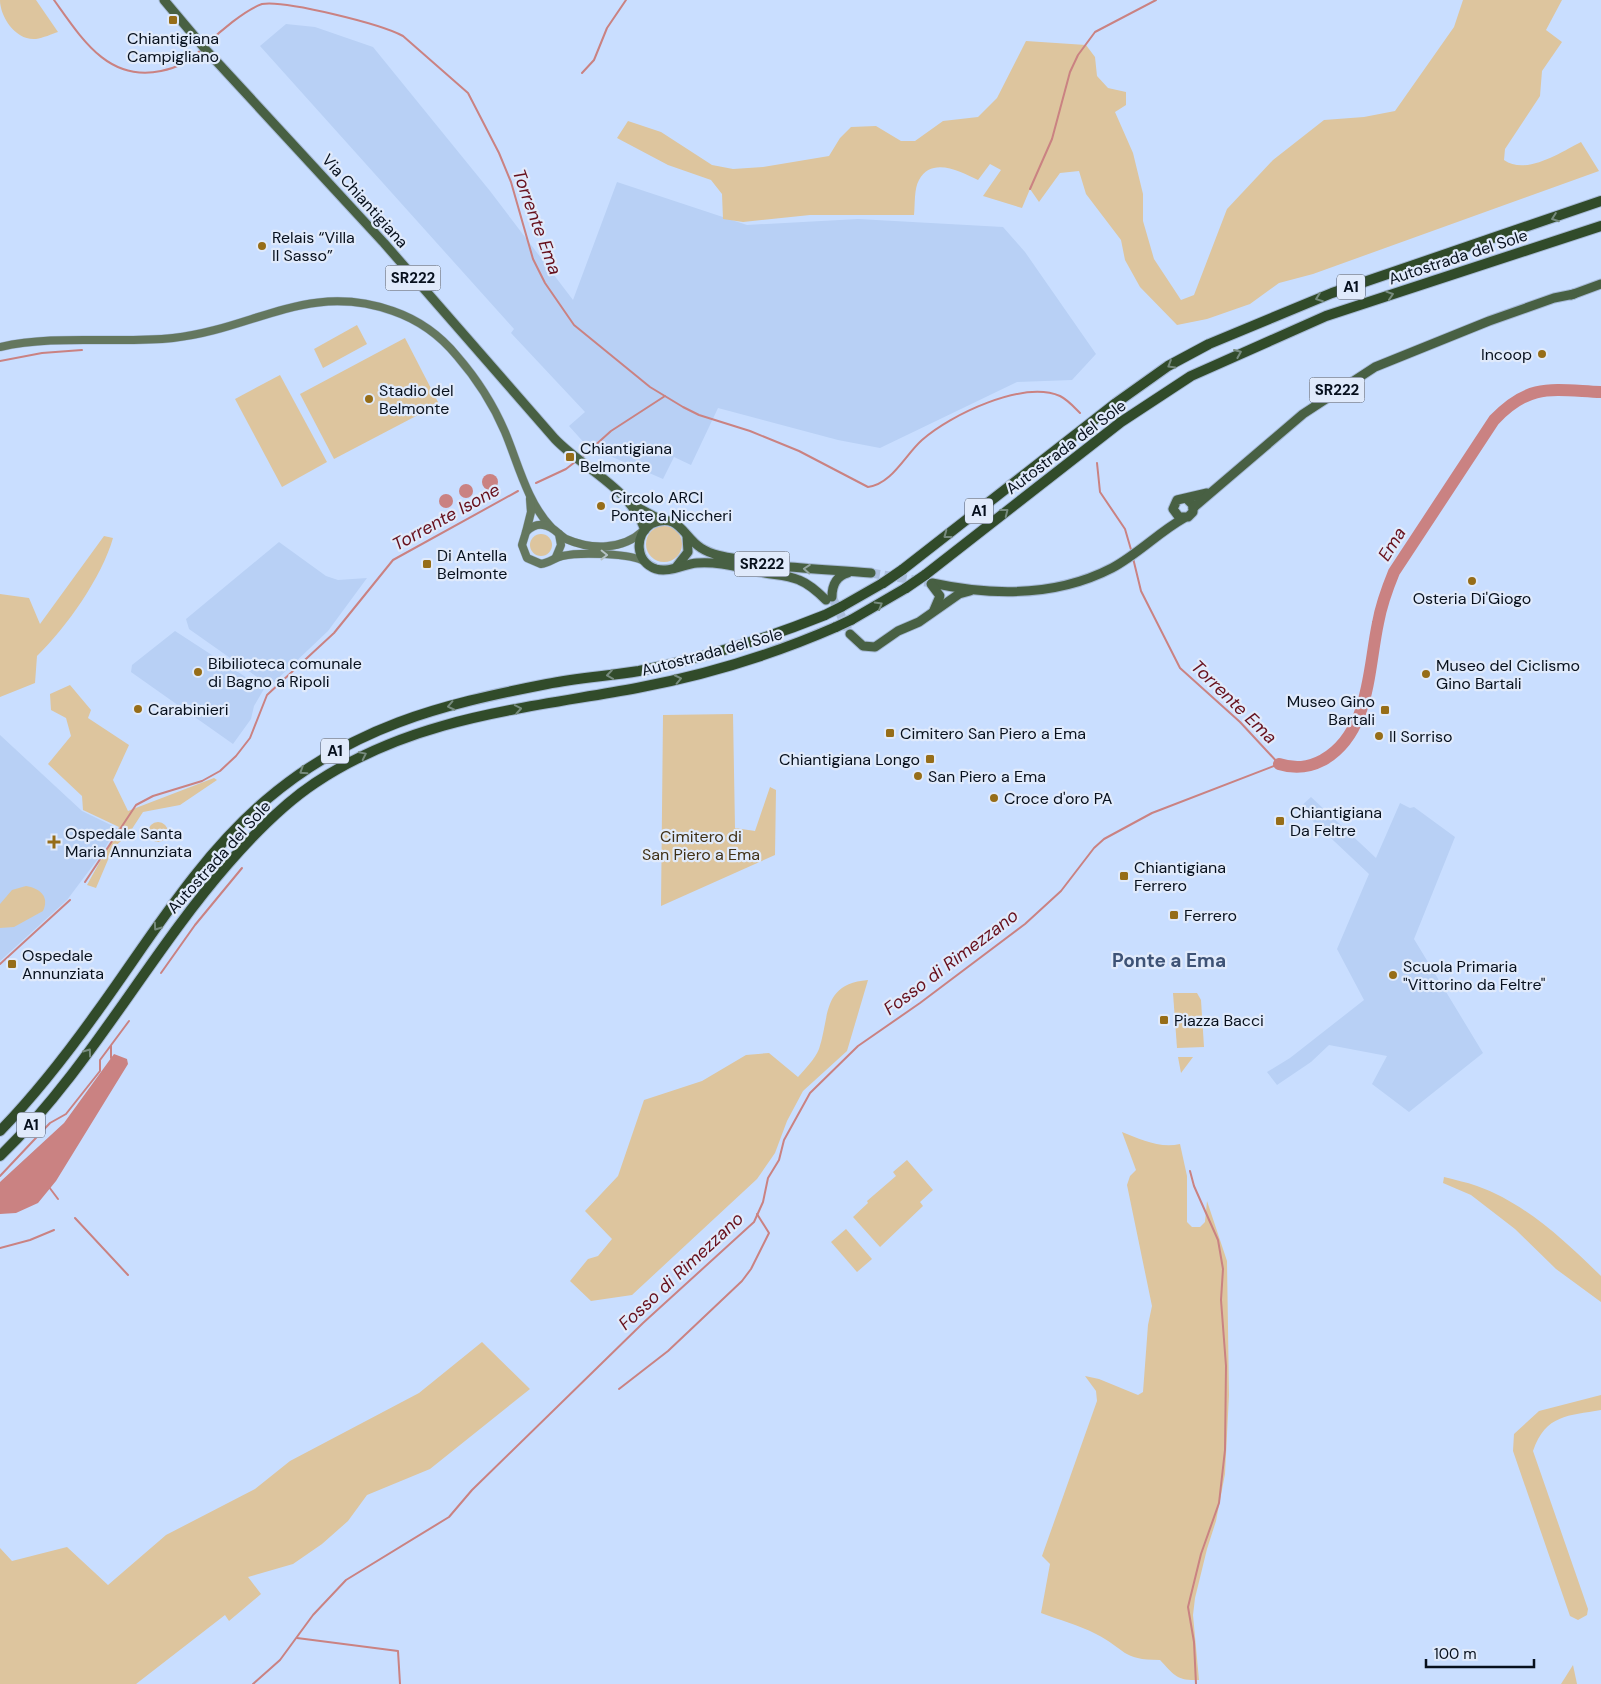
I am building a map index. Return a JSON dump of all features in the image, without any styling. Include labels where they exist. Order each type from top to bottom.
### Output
[{"type":"highway","name":"Autostrada del Sole","points":[[0,1131],[54,1070],[177,898],[208,859],[265,801],[322,759],[358,738],[390,724],[442,708],[549,684],[636,671],[694,659],[739,647],[825,615],[883,583],[902,570],[1116,403],[1168,366],[1209,344],[1332,293],[1528,228],[1601,201]]},
{"type":"highway","name":"Autostrada del Sole","points":[[0,1156],[34,1121],[59,1091],[176,927],[212,883],[269,820],[314,783],[359,757],[423,730],[472,718],[698,674],[786,648],[836,627],[906,588],[929,581],[1060,468],[1121,422],[1191,376],[1326,316],[1601,226]]},
{"type":"main road","name":"Via Chiantigiana","points":[[164,0],[384,243],[555,439],[574,457],[615,487],[632,504],[661,520],[671,521],[679,526],[700,548],[710,554],[802,569],[871,573]]},
{"type":"main road","name":"SR222","points":[[1193,508],[1212,490],[1288,428],[1391,361],[1474,328],[1489,320],[1601,284]]},
{"type":"main road","points":[[0,347],[21,342],[58,339],[144,340],[186,336],[214,331],[314,301],[345,300],[379,305],[404,315],[440,337],[480,385],[504,430],[530,494],[551,527],[559,534],[580,543],[605,546],[631,542],[651,524],[661,520]]},
{"type":"main road","name":"SR222","points":[[1187,498],[1212,490]]},
{"type":"main road","points":[[530,494],[531,512],[522,545],[524,553],[530,560],[544,564],[556,557],[565,555],[609,555],[636,558],[649,565]]},
{"type":"main road","points":[[929,581],[975,590],[1022,592],[1080,581],[1111,568],[1191,515],[1193,508],[1187,498],[1179,499],[1174,503],[1173,509],[1175,514],[1169,528]]},
{"type":"main road","name":"Via Chiantigiana","points":[[632,504],[644,530]]},
{"type":"main road","points":[[1175,514],[1184,518]]},
{"type":"main road","points":[[526,532],[536,525],[551,527]]},
{"type":"main road","points":[[675,567],[685,558],[689,546],[686,534],[679,526]]},
{"type":"main road","points":[[644,530],[640,538],[640,550],[649,565]]},
{"type":"main road","points":[[556,557],[561,546],[559,534]]},
{"type":"main road","name":"SR222","points":[[649,565],[661,570],[692,563],[709,563],[784,576],[804,582],[829,598],[837,579],[844,574],[856,571]]},
{"type":"main road","points":[[929,581],[940,596],[938,604],[929,616]]},
{"type":"main road","points":[[850,634],[863,646],[875,647],[898,631],[929,616],[959,594],[975,590]]},
{"type":"shaded area","points":[[286,24],[315,27],[373,47],[490,191],[573,300],[617,182],[747,225],[858,219],[1003,227],[1025,252],[1096,354],[1072,380],[1017,382],[880,448],[838,440],[718,408],[691,465],[674,457],[663,479],[587,446],[569,426],[585,412],[511,333],[514,329],[260,46]]},
{"type":"shaded area","points":[[487,474],[493,474],[498,479],[496,488],[487,490],[482,485],[482,479]]},
{"type":"shaded area","points":[[466,484],[471,486],[473,491],[471,496],[466,498],[461,496],[459,491],[461,486]]},
{"type":"shaded area","points":[[443,494],[449,494],[453,501],[449,508],[443,508],[439,504],[439,498]]},
{"type":"shaded area","points":[[279,542],[326,576],[338,580],[367,578],[328,631],[270,686],[189,629],[186,619]]},
{"type":"shaded area","points":[[175,631],[264,689],[254,706],[251,719],[233,744],[131,672],[132,665]]},
{"type":"shaded area","name":"Ospedale Santa Maria Annunziata","points":[[0,735],[82,811],[117,828],[100,856],[67,900],[0,961]]},
{"type":"shaded area","name":"Scuola Primaria \"Vittorino da Feltre\"","points":[[1311,797],[1376,858],[1400,803],[1410,808],[1414,807],[1455,837],[1414,939],[1483,1053],[1409,1112],[1372,1084],[1387,1056],[1329,1045],[1311,1062],[1277,1085],[1267,1072],[1290,1058],[1364,1000],[1337,949],[1369,874],[1299,808]]},
{"type":"shaded area","points":[[114,1054],[127,1059],[128,1064],[56,1181],[38,1203],[16,1213],[0,1214],[0,1182],[64,1123]]},
{"type":"green space","points":[[0,0],[36,0],[58,32],[36,39],[22,36],[10,27],[3,14]]},
{"type":"green space","points":[[1463,0],[1562,0],[1546,30],[1562,42],[1542,71],[1540,96],[1505,149],[1504,160],[1513,164],[1533,164],[1581,142],[1599,171],[1313,274],[1279,283],[1250,304],[1207,319],[1177,325],[1140,287],[1125,260],[1121,240],[1086,194],[1079,171],[1060,173],[1039,202],[1030,189],[1022,208],[983,196],[1001,170],[990,164],[978,180],[947,168],[939,167],[925,173],[916,187],[914,215],[810,215],[743,222],[723,219],[722,194],[711,180],[668,165],[617,138],[628,121],[661,132],[712,165],[733,169],[763,167],[829,156],[840,138],[851,127],[876,126],[901,141],[915,141],[943,121],[978,117],[997,98],[1026,41],[1086,45],[1095,57],[1097,76],[1108,88],[1126,92],[1126,105],[1115,112],[1133,153],[1143,194],[1143,221],[1154,259],[1181,300],[1194,295],[1227,209],[1273,160],[1324,120],[1364,117],[1395,111],[1454,27]]},
{"type":"green space","points":[[357,325],[367,344],[323,368],[314,349]]},
{"type":"green space","name":"Stadio del Belmonte","points":[[405,338],[439,404],[334,459],[300,394]]},
{"type":"green space","points":[[280,375],[327,462],[282,487],[235,399]]},
{"type":"green space","points":[[664,526],[671,527],[677,531],[681,537],[681,551],[677,557],[671,561],[664,562],[657,561],[651,557],[647,551],[646,544],[647,537],[651,531],[657,527]]},
{"type":"green space","points":[[541,534],[549,537],[552,545],[549,553],[541,556],[533,553],[530,545],[533,537]]},
{"type":"green space","points":[[104,536],[113,538],[101,569],[71,617],[37,656],[35,683],[0,697],[0,594],[29,598],[40,624]]},
{"type":"green space","points":[[70,685],[91,710],[88,718],[129,745],[113,780],[128,811],[214,778],[217,780],[180,805],[143,812],[128,835],[113,848],[96,888],[87,885],[119,827],[83,810],[82,796],[48,764],[71,736],[66,718],[51,710],[50,694]]},
{"type":"green space","name":"Cimitero di San Piero a Ema","points":[[733,714],[735,828],[755,831],[770,787],[776,790],[775,855],[661,906],[663,715]]},
{"type":"green space","points":[[158,822],[165,825],[168,832],[165,839],[158,842],[151,839],[148,832],[151,825]]},
{"type":"green space","points":[[26,886],[42,894],[45,901],[43,911],[14,927],[0,928],[0,904],[12,890]]},
{"type":"green space","points":[[868,980],[847,1051],[803,1091],[787,1121],[775,1153],[757,1179],[632,1295],[591,1301],[570,1281],[588,1259],[598,1256],[612,1239],[585,1211],[618,1176],[644,1100],[702,1081],[746,1055],[769,1053],[798,1077],[819,1049],[827,1014],[835,995],[842,988],[853,983]]},
{"type":"green space","points":[[1173,993],[1197,993],[1201,1000],[1204,1047],[1177,1048]]},
{"type":"green space","points":[[1178,1057],[1193,1057],[1181,1073]]},
{"type":"green space","points":[[1122,1132],[1158,1144],[1180,1144],[1187,1176],[1187,1222],[1192,1227],[1200,1227],[1205,1222],[1207,1201],[1227,1261],[1229,1395],[1225,1474],[1216,1521],[1195,1598],[1193,1615],[1199,1680],[1176,1676],[1160,1660],[1131,1656],[1106,1639],[1076,1625],[1041,1613],[1050,1564],[1042,1556],[1097,1401],[1096,1391],[1085,1376],[1099,1379],[1138,1395],[1143,1392],[1148,1325],[1152,1306],[1127,1185],[1130,1176],[1136,1170]]},
{"type":"green space","points":[[907,1160],[933,1190],[920,1202],[923,1206],[880,1247],[853,1217],[868,1203],[867,1201],[896,1176],[893,1172]]},
{"type":"green space","points":[[1444,1177],[1495,1193],[1544,1224],[1601,1276],[1601,1302],[1556,1269],[1515,1229],[1471,1195],[1443,1183]]},
{"type":"green space","points":[[846,1229],[872,1259],[857,1272],[831,1242]]},
{"type":"green space","points":[[482,1342],[530,1389],[430,1469],[367,1495],[348,1521],[322,1544],[293,1564],[248,1577],[261,1594],[229,1621],[225,1615],[136,1684],[0,1684],[0,1548],[12,1561],[67,1547],[108,1585],[166,1535],[255,1489],[290,1461],[419,1393]]},
{"type":"green space","points":[[1601,1395],[1601,1410],[1568,1416],[1552,1423],[1544,1430],[1533,1451],[1588,1609],[1587,1615],[1578,1620],[1570,1616],[1513,1451],[1514,1434],[1539,1411]]},
{"type":"green space","points":[[1573,1665],[1577,1684],[1561,1684]]},
{"type":"waterway","name":"Torrente Ema","points":[[54,0],[86,43],[111,64],[126,70],[142,73],[167,70],[187,61],[201,50]]},
{"type":"waterway","points":[[582,73],[594,60],[607,28],[626,0]]},
{"type":"waterway","points":[[1030,189],[1052,139],[1070,72],[1078,55],[1095,32],[1156,0]]},
{"type":"waterway","name":"Torrente Ema","points":[[206,45],[240,16],[262,4],[311,9],[375,25],[403,36],[468,93],[499,153],[511,182],[533,259],[545,283],[574,325],[650,387],[683,407],[699,415],[750,431],[799,451],[868,487],[877,485],[891,475],[916,446],[934,430],[968,411],[1007,396],[1045,392],[1060,396],[1080,413]]},
{"type":"waterway","points":[[0,361],[42,353],[82,350]]},
{"type":"waterway","name":"Ema","points":[[1279,764],[1301,767],[1317,763],[1338,748],[1350,734],[1364,699],[1379,617],[1394,572],[1494,420],[1519,399],[1531,394],[1556,390],[1601,392]]},
{"type":"waterway","name":"Torrente Isone","points":[[581,458],[611,431],[665,396]]},
{"type":"waterway","name":"Torrente Isone","points":[[536,483],[566,469],[575,462]]},
{"type":"waterway","name":"Torrente Ema","points":[[1097,463],[1100,492],[1125,529],[1132,553]]},
{"type":"waterway","name":"Torrente Isone","points":[[85,882],[136,805],[153,796],[202,781],[220,771],[236,756],[250,738],[267,695],[334,633],[393,560],[518,491]]},
{"type":"waterway","name":"Fosso di Rimezzano","points":[[253,1684],[280,1660],[313,1615],[346,1580],[449,1517],[472,1490],[643,1323],[754,1222],[763,1202],[768,1178],[779,1160],[784,1140],[810,1093],[858,1046],[920,1003],[1025,924],[1061,891],[1094,848],[1104,839],[1152,813],[1279,764],[1240,722],[1180,668],[1141,591],[1133,558]]},
{"type":"waterway","points":[[161,973],[195,925],[242,868]]},
{"type":"waterway","name":"Torrente Isone","points":[[0,964],[70,900]]},
{"type":"waterway","points":[[0,1176],[50,1123],[66,1114],[100,1071],[100,1060],[129,1021]]},
{"type":"waterway","points":[[111,1046],[111,1058]]},
{"type":"waterway","points":[[1190,1171],[1194,1186],[1218,1240],[1223,1269],[1221,1300],[1226,1366],[1225,1450],[1219,1503],[1201,1554],[1188,1607],[1194,1642],[1196,1684]]},
{"type":"waterway","points":[[49,1187],[58,1199]]},
{"type":"waterway","points":[[619,1389],[668,1351],[742,1281],[751,1269],[769,1233],[757,1214]]},
{"type":"waterway","points":[[75,1218],[128,1275]]},
{"type":"waterway","points":[[0,1248],[30,1240],[54,1230]]},
{"type":"waterway","points":[[297,1638],[398,1651],[400,1684]]},
{"type":"tunnel","points":[[871,573],[932,583]]},
{"type":"tunnel","points":[[832,597],[850,634]]},
{"type":"place","name":"Chiantigiana Campigliano","points":[[173,20]]},
{"type":"place","name":"Relais “Villa Il Sasso”","points":[[262,246]]},
{"type":"place","name":"Incoop","points":[[1542,354]]},
{"type":"place","name":"Stadio del Belmonte","points":[[369,399]]},
{"type":"place","name":"Chiantigiana Belmonte","points":[[570,457]]},
{"type":"place","name":"Circolo ARCI Ponte a Niccheri","points":[[601,506]]},
{"type":"place","name":"Di Antella Belmonte","points":[[427,564]]},
{"type":"place","name":"Osteria Di'Giogo","points":[[1472,581]]},
{"type":"place","name":"Bibilioteca comunale di Bagno a Ripoli","points":[[198,672]]},
{"type":"place","name":"Museo del Ciclismo Gino Bartali","points":[[1426,674]]},
{"type":"place","name":"Carabinieri","points":[[138,709]]},
{"type":"place","name":"Museo Gino Bartali","points":[[1385,710]]},
{"type":"place","name":"Cimitero San Piero a Ema","points":[[890,733]]},
{"type":"place","name":"Il Sorriso","points":[[1379,736]]},
{"type":"place","name":"Chiantigiana Longo","points":[[930,759]]},
{"type":"place","name":"San Piero a Ema","points":[[918,776]]},
{"type":"place","name":"Croce d'oro PA","points":[[994,798]]},
{"type":"place","name":"Chiantigiana Da Feltre","points":[[1280,821]]},
{"type":"place","name":"Ospedale Santa Maria Annunziata","points":[[54,842]]},
{"type":"place","name":"Chiantigiana Ferrero","points":[[1124,876]]},
{"type":"place","name":"Ferrero","points":[[1174,915]]},
{"type":"place","name":"Ospedale Annunziata","points":[[12,964]]},
{"type":"place","name":"Scuola Primaria \"Vittorino da Feltre\"","points":[[1393,975]]},
{"type":"place","name":"Piazza Bacci","points":[[1164,1020]]},
{"type":"district","name":"Ponte a Ema","points":[[1169,960]]}]
